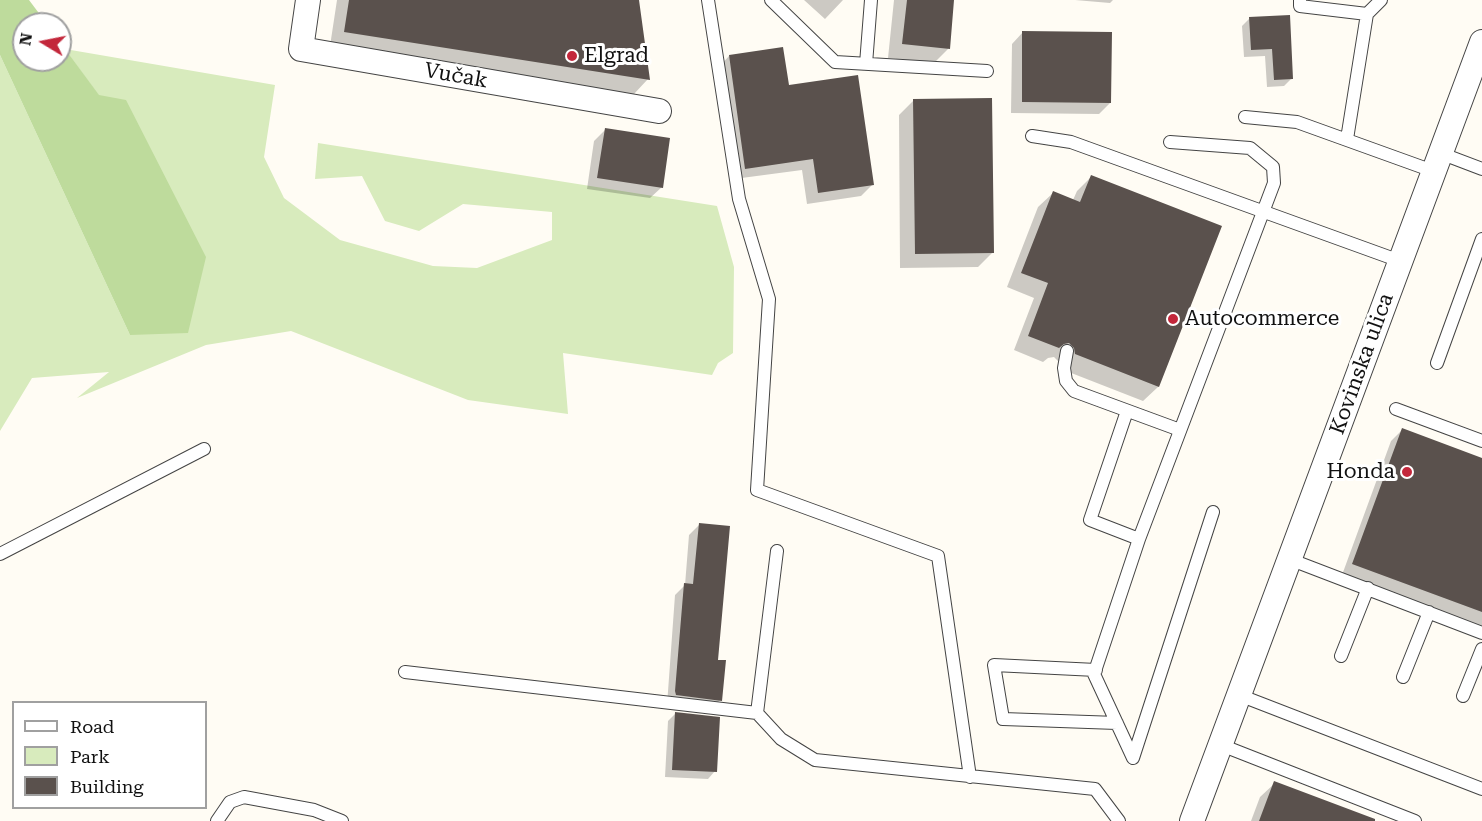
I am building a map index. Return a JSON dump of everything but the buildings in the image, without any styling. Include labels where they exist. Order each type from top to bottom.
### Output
[{"type":"street","name":"Vučak","points":[[308,0],[301,50],[660,111]]},
{"type":"street","name":"Kovinska ulica","points":[[1192,821],[1482,42]]},
{"type":"lane","points":[[708,0],[739,199],[769,299],[757,490],[938,556],[970,777]]},
{"type":"lane","points":[[771,0],[835,62],[987,71]]},
{"type":"lane","points":[[866,64],[871,0]]},
{"type":"lane","points":[[1300,0],[1300,6],[1367,14]]},
{"type":"lane","points":[[1347,139],[1367,14],[1381,0]]},
{"type":"lane","points":[[1245,117],[1297,122],[1347,139],[1437,162],[1482,169]]},
{"type":"lane","points":[[1032,136],[1071,142],[1400,261]]},
{"type":"lane","points":[[1170,142],[1250,148],[1273,167],[1274,183],[1139,538],[1094,674],[1133,758],[1213,512]]},
{"type":"lane","points":[[1437,363],[1482,239]]},
{"type":"lane","points":[[1067,351],[1064,368],[1066,381],[1074,391],[1180,430]]},
{"type":"lane","points":[[1396,409],[1482,441]]},
{"type":"lane","points":[[1127,411],[1090,520],[1139,538]]},
{"type":"lane","points":[[0,554],[204,449]]},
{"type":"lane","points":[[757,713],[777,551]]},
{"type":"lane","points":[[1290,559],[1482,633]]},
{"type":"lane","points":[[1341,656],[1368,588]]},
{"type":"lane","points":[[1403,677],[1429,612]]},
{"type":"lane","points":[[1463,696],[1482,649]]},
{"type":"lane","points":[[1096,670],[994,665],[1003,719],[1117,723]]},
{"type":"lane","points":[[405,672],[757,713],[781,739],[815,760],[1095,789],[1119,821]]},
{"type":"lane","points":[[1239,695],[1482,789]]},
{"type":"lane","points":[[1221,745],[1415,821]]},
{"type":"lane","points":[[217,821],[230,802],[244,797],[314,810],[342,821]]},
{"type":"green space","points":[[0,0],[29,0],[38,12],[12,12],[12,72],[72,72],[72,58],[99,95],[126,100],[206,257],[188,333],[130,335],[0,55]]},
{"type":"green space","points":[[72,50],[275,85],[264,157],[284,198],[340,240],[433,266],[477,268],[552,240],[552,212],[463,204],[419,231],[385,221],[362,176],[315,179],[318,143],[717,206],[734,267],[733,353],[718,363],[712,375],[563,353],[568,414],[468,400],[291,331],[206,345],[77,398],[109,372],[32,378],[0,431],[0,55],[130,335],[99,96],[72,59]]},
{"type":"place","name":"Elgrad","points":[[572,56]]},
{"type":"place","name":"Autocommerce","points":[[1173,319]]},
{"type":"place","name":"Honda","points":[[1407,472]]}]
